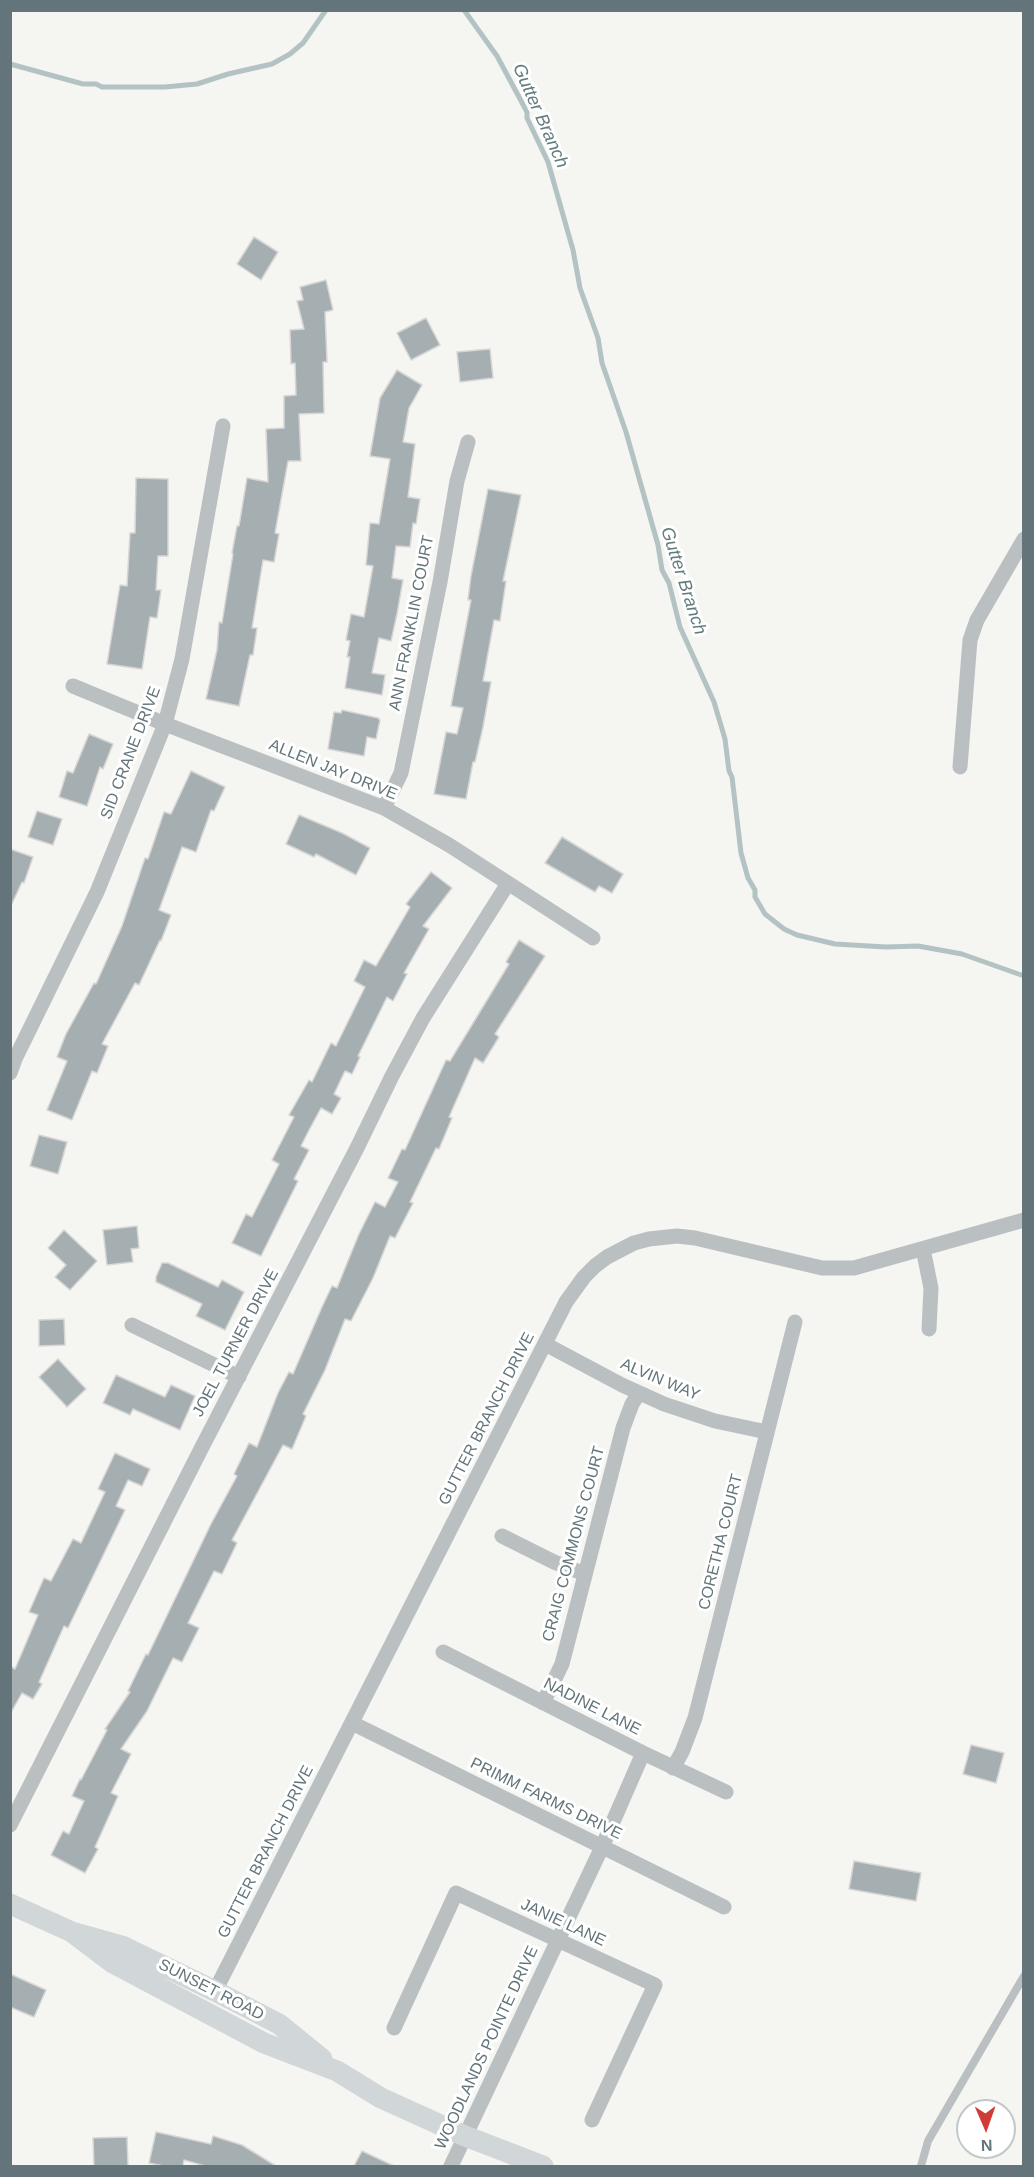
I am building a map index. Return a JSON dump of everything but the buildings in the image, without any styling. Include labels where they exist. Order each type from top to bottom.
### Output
[{"type":"main road","name":"SUNSET ROAD","points":[[10,1904],[72,1932],[122,1946],[215,1991],[279,2024],[337,2072]]},
{"type":"main road","name":"SUNSET ROAD","points":[[72,1932],[113,1963],[264,2043],[337,2072],[381,2098],[465,2136],[543,2166]]},
{"type":"street","name":"SID CRANE DRIVE","points":[[10,1073],[97,892],[165,724],[182,659],[223,426]]},
{"type":"street","name":"ANN FRANKLIN COURT","points":[[384,808],[401,773],[440,582],[457,481],[468,442]]},
{"type":"street","points":[[960,767],[970,640],[977,620],[1023,539]]},
{"type":"street","name":"ALLEN JAY DRIVE","points":[[73,686],[384,808],[449,845],[507,885],[593,938]]},
{"type":"street","name":"JOEL TURNER DRIVE","points":[[10,1825],[418,1027],[507,885]]},
{"type":"street","name":"GUTTER BRANCH DRIVE","points":[[215,1991],[566,1302],[584,1277],[601,1261],[620,1249],[649,1239],[677,1236],[695,1238],[806,1265],[838,1269],[870,1265],[1023,1220]]},
{"type":"street","points":[[923,1249],[931,1288],[929,1329]]},
{"type":"street","name":"CORETHA COURT","points":[[673,1768],[695,1718],[795,1322]]},
{"type":"street","points":[[132,1325],[239,1377]]},
{"type":"street","name":"ALVIN WAY","points":[[545,1344],[639,1393],[706,1419],[767,1432]]},
{"type":"street","name":"CRAIG COMMONS COURT","points":[[543,1703],[562,1664],[623,1428],[639,1393]]},
{"type":"street","points":[[502,1536],[554,1562],[585,1574]]},
{"type":"street","name":"NADINE LANE","points":[[443,1652],[673,1768],[726,1792]]},
{"type":"street","name":"PRIMM FARMS DRIVE","points":[[352,1723],[724,1907]]},
{"type":"street","name":"WOODLANDS POINTE DRIVE","points":[[451,2166],[602,1847],[643,1753]]},
{"type":"street","name":"JANIE LANE","points":[[394,2028],[456,1893],[655,1985],[592,2121]]},
{"type":"lane","points":[[921,2166],[928,2141],[1023,1977]]},
{"type":"waterway","name":"Gutter Branch","points":[[10,64],[102,87],[165,87],[197,84],[272,64],[290,54],[303,43],[326,10]]},
{"type":"waterway","name":"Gutter Branch","points":[[464,10],[497,56],[527,112],[527,118],[548,162],[573,250],[580,288],[598,338],[602,363],[626,432],[658,545],[662,570],[669,583],[680,627],[714,702],[725,739],[741,853],[748,878],[755,890],[755,897],[765,914],[784,929],[797,935],[835,944],[918,946],[962,954],[1024,976]]}]
